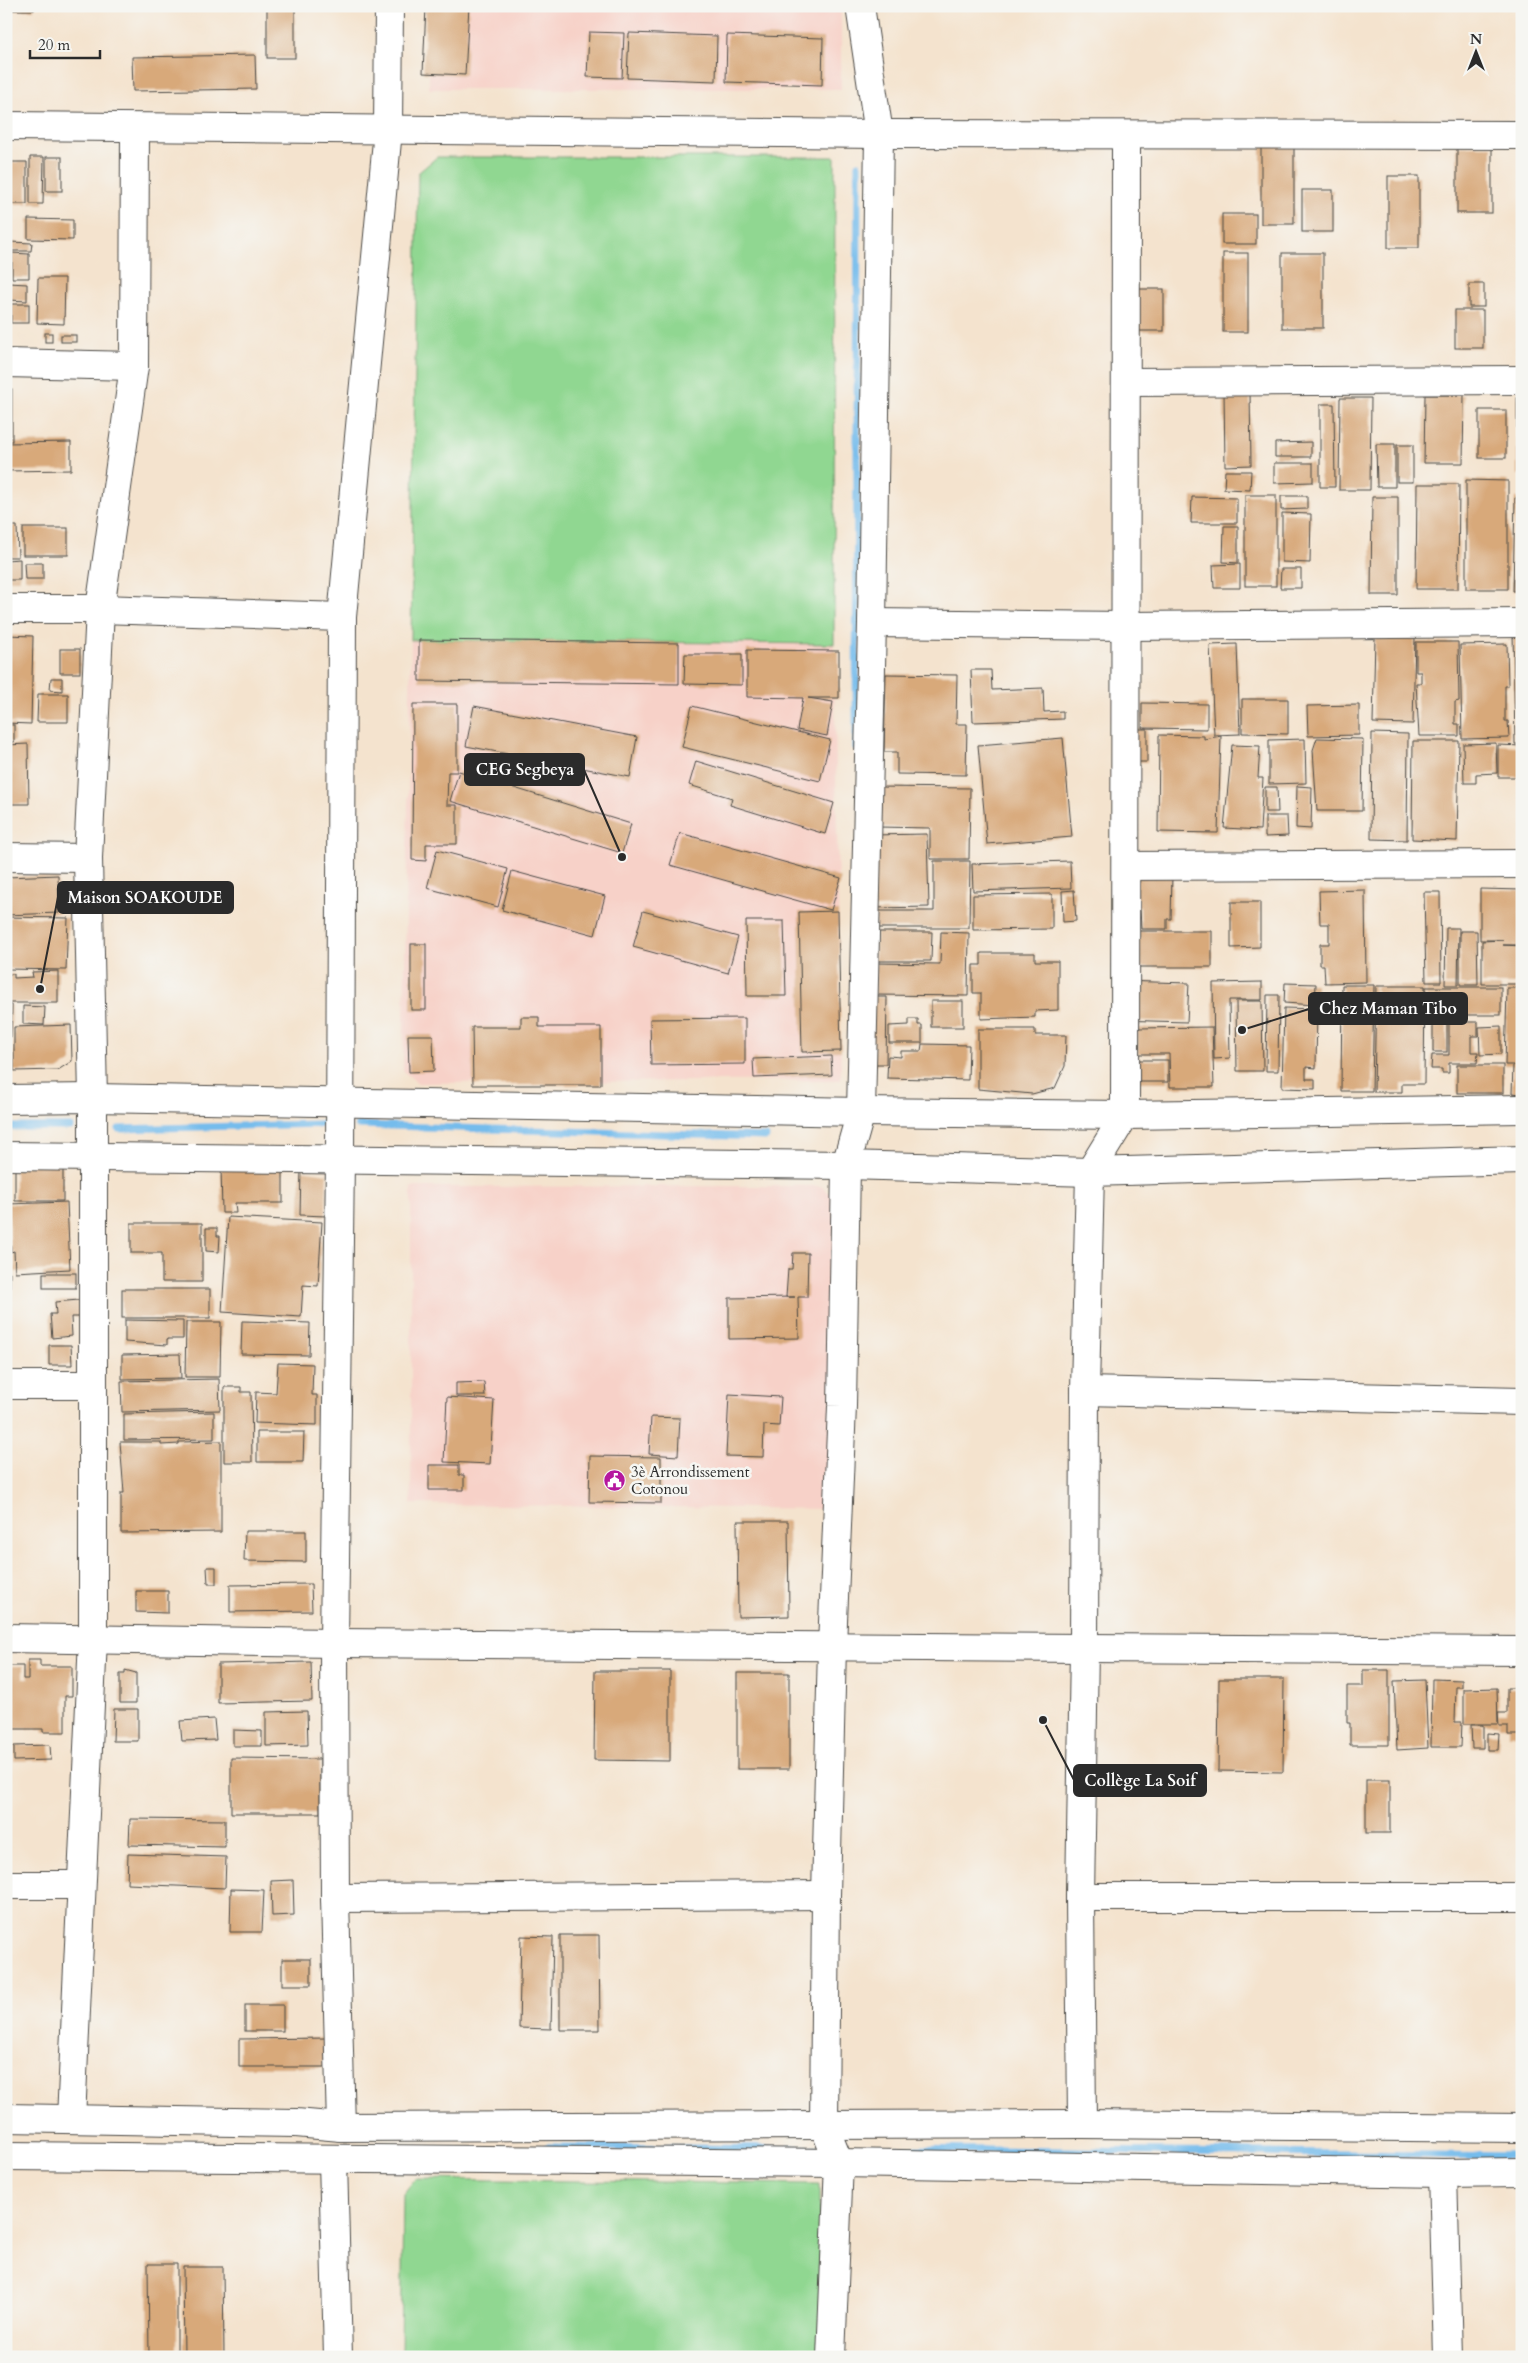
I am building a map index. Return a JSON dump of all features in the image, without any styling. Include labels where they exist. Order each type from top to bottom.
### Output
[{"type":"street","points":[[341,2127],[335,1898],[334,1643],[340,1160],[342,617],[388,130],[389,6]]},
{"type":"street","points":[[831,2357],[839,2163],[824,2126],[826,1895],[832,1646],[842,1406],[846,1165],[861,1112],[872,623],[879,134],[860,6]]},
{"type":"street","points":[[6,126],[879,134],[1522,135]]},
{"type":"street","points":[[71,2118],[80,1885],[93,1639],[93,1098],[88,858],[100,609],[134,366],[135,128]]},
{"type":"street","points":[[1082,2124],[1080,1897],[1084,1648],[1085,1391],[1090,1172],[1125,1115],[1126,135]]},
{"type":"street","points":[[6,364],[134,366]]},
{"type":"street","points":[[1126,382],[1522,380]]},
{"type":"street","points":[[6,609],[100,609],[342,617]]},
{"type":"street","points":[[872,623],[1126,626],[1522,623]]},
{"type":"street","points":[[6,857],[88,858]]},
{"type":"street","points":[[1126,866],[1522,864]]},
{"type":"street","points":[[6,1099],[93,1098],[339,1104],[1125,1115],[1522,1109]]},
{"type":"street","points":[[6,1156],[846,1165],[1090,1172],[1522,1160]]},
{"type":"street","points":[[6,1385],[92,1385]]},
{"type":"street","points":[[1085,1391],[1522,1401]]},
{"type":"street","points":[[6,1638],[334,1643],[1522,1651]]},
{"type":"street","points":[[6,1885],[80,1885]]},
{"type":"street","points":[[335,1898],[826,1895]]},
{"type":"street","points":[[1080,1897],[1522,1897]]},
{"type":"street","points":[[6,2118],[296,2123],[341,2127],[1082,2124],[1522,2128]]},
{"type":"street","points":[[6,2156],[839,2163],[1444,2174],[1522,2172]]},
{"type":"street","points":[[333,2160],[338,2357]]},
{"type":"street","points":[[1444,2174],[1448,2357]]},
{"type":"shaded area","points":[[429,6],[841,6],[841,89],[429,89]]},
{"type":"shaded area","points":[[411,640],[834,644],[841,1080],[418,1083],[403,1071]]},
{"type":"shaded area","points":[[821,1186],[842,1203],[833,1509],[411,1504],[411,1187]]},
{"type":"green space","points":[[437,157],[835,157],[834,644],[411,640],[418,173]]},
{"type":"green space","points":[[415,2179],[820,2184],[821,2357],[401,2357],[403,2194]]},
{"type":"building","points":[[8,6],[34,6],[34,10],[8,10]]},
{"type":"building","points":[[267,6],[295,6],[295,58],[267,58]]},
{"type":"building","points":[[426,6],[469,6],[465,75],[423,73]]},
{"type":"building","points":[[589,32],[624,33],[622,78],[587,77]]},
{"type":"building","points":[[629,33],[717,36],[716,81],[627,78]]},
{"type":"building","points":[[727,35],[823,38],[822,85],[726,82]]},
{"type":"building","points":[[255,55],[256,89],[133,91],[132,57]]},
{"type":"building","points":[[1261,145],[1294,145],[1294,224],[1261,224]]},
{"type":"building","points":[[1457,146],[1492,146],[1492,213],[1457,213]]},
{"type":"building","points":[[30,157],[44,157],[43,204],[30,204]]},
{"type":"building","points":[[46,157],[62,157],[62,191],[46,191]]},
{"type":"building","points":[[9,162],[27,162],[27,204],[8,204]]},
{"type":"building","points":[[1388,176],[1419,176],[1419,248],[1388,248]]},
{"type":"building","points":[[1302,190],[1333,190],[1333,232],[1302,232]]},
{"type":"building","points":[[1222,214],[1256,214],[1256,244],[1222,244]]},
{"type":"building","points":[[28,219],[73,220],[73,240],[28,239]]},
{"type":"building","points":[[9,242],[32,243],[31,251],[8,251]]},
{"type":"building","points":[[12,253],[29,254],[29,278],[12,278]]},
{"type":"building","points":[[1223,253],[1248,253],[1248,332],[1223,332]]},
{"type":"building","points":[[1282,253],[1323,253],[1323,328],[1282,328]]},
{"type":"building","points":[[38,278],[65,278],[64,324],[37,323]]},
{"type":"building","points":[[9,283],[27,284],[27,301],[9,300]]},
{"type":"building","points":[[1469,284],[1484,284],[1484,307],[1469,307]]},
{"type":"building","points":[[1125,289],[1164,289],[1164,331],[1125,331]]},
{"type":"building","points":[[11,304],[29,304],[29,323],[11,323]]},
{"type":"building","points":[[1455,310],[1483,310],[1483,348],[1455,348]]},
{"type":"building","points":[[45,333],[52,333],[52,342],[45,342]]},
{"type":"building","points":[[61,335],[76,335],[76,342],[61,342]]},
{"type":"building","points":[[6,389],[12,389],[12,441],[6,441]]},
{"type":"building","points":[[1224,391],[1250,391],[1251,465],[1225,466]]},
{"type":"building","points":[[1425,395],[1464,395],[1463,463],[1424,463]]},
{"type":"building","points":[[1340,398],[1371,398],[1370,490],[1339,490]]},
{"type":"building","points":[[1517,398],[1522,398],[1522,475],[1517,475]]},
{"type":"building","points":[[1320,404],[1334,404],[1335,487],[1320,487]]},
{"type":"building","points":[[1479,410],[1506,410],[1506,458],[1479,458]]},
{"type":"building","points":[[71,442],[71,470],[6,471],[6,443]]},
{"type":"building","points":[[1311,442],[1311,457],[1275,457],[1275,443]]},
{"type":"building","points":[[1376,444],[1395,444],[1395,487],[1377,487]]},
{"type":"building","points":[[1397,445],[1413,445],[1413,482],[1397,482]]},
{"type":"building","points":[[1274,463],[1313,463],[1313,482],[1274,483]]},
{"type":"building","points":[[1225,471],[1251,471],[1250,490],[1224,489]]},
{"type":"building","points":[[1466,480],[1508,481],[1508,589],[1466,589]]},
{"type":"building","points":[[1417,484],[1459,484],[1458,589],[1416,589]]},
{"type":"building","points":[[1245,495],[1276,495],[1276,586],[1245,586]]},
{"type":"building","points":[[1281,496],[1307,496],[1307,509],[1281,510]]},
{"type":"building","points":[[1192,497],[1237,498],[1237,523],[1191,523]]},
{"type":"building","points":[[1372,497],[1398,497],[1398,595],[1371,595]]},
{"type":"building","points":[[1515,498],[1522,498],[1522,591],[1513,591]]},
{"type":"building","points":[[1282,513],[1311,514],[1310,563],[1282,562]]},
{"type":"building","points":[[6,526],[17,526],[18,557],[6,557]]},
{"type":"building","points":[[1224,526],[1238,526],[1238,563],[1223,562]]},
{"type":"building","points":[[23,528],[68,528],[68,555],[23,555]]},
{"type":"building","points":[[20,559],[20,580],[6,580],[6,560]]},
{"type":"building","points":[[24,563],[43,563],[43,579],[25,579]]},
{"type":"building","points":[[1240,564],[1240,588],[1214,588],[1213,565]]},
{"type":"building","points":[[1281,569],[1301,569],[1301,588],[1280,588]]},
{"type":"building","points":[[1513,632],[1522,632],[1522,744],[1515,744]]},
{"type":"building","points":[[6,635],[33,636],[31,724],[6,723]]},
{"type":"building","points":[[1375,637],[1415,638],[1413,724],[1373,723]]},
{"type":"building","points":[[419,640],[679,643],[679,684],[419,681]]},
{"type":"building","points":[[1416,642],[1458,642],[1459,701],[1455,702],[1455,724],[1459,724],[1459,736],[1419,736],[1416,683],[1421,683],[1421,672],[1416,672]]},
{"type":"building","points":[[1237,644],[1240,734],[1214,735],[1210,645]]},
{"type":"building","points":[[1507,644],[1508,686],[1505,686],[1505,721],[1508,721],[1509,738],[1462,739],[1460,645]]},
{"type":"building","points":[[60,649],[80,649],[80,673],[60,673]]},
{"type":"building","points":[[747,650],[839,651],[839,698],[808,698],[833,702],[827,736],[797,730],[803,698],[747,697]]},
{"type":"building","points":[[685,654],[742,654],[742,685],[684,684]]},
{"type":"building","points":[[971,670],[991,670],[992,690],[1043,688],[1044,712],[1063,711],[1063,719],[973,722]]},
{"type":"building","points":[[886,674],[957,675],[956,724],[967,724],[966,775],[897,774],[897,752],[884,752]]},
{"type":"building","points":[[51,678],[62,678],[62,691],[50,690]]},
{"type":"building","points":[[38,694],[68,694],[68,722],[37,722]]},
{"type":"building","points":[[1242,699],[1288,699],[1288,734],[1242,733]]},
{"type":"building","points":[[1142,703],[1207,704],[1207,729],[1142,728]]},
{"type":"building","points":[[413,704],[457,704],[457,772],[448,772],[447,805],[457,805],[457,844],[426,844],[426,861],[412,860]]},
{"type":"building","points":[[1359,705],[1359,735],[1308,736],[1307,706]]},
{"type":"building","points":[[474,706],[637,737],[630,777],[466,746]]},
{"type":"building","points":[[692,706],[830,740],[820,781],[682,747]]},
{"type":"building","points":[[6,725],[14,725],[14,742],[6,742]]},
{"type":"building","points":[[1118,729],[1147,729],[1147,762],[1118,762]]},
{"type":"building","points":[[1372,733],[1408,734],[1407,840],[1371,839]]},
{"type":"building","points":[[1159,735],[1204,736],[1204,739],[1221,736],[1218,833],[1158,832]]},
{"type":"building","points":[[1063,738],[1072,837],[987,844],[978,745]]},
{"type":"building","points":[[1317,738],[1363,739],[1362,811],[1317,811],[1313,750]]},
{"type":"building","points":[[1305,739],[1306,783],[1269,784],[1269,740]]},
{"type":"building","points":[[1413,741],[1459,741],[1457,841],[1412,839]]},
{"type":"building","points":[[1496,743],[1497,773],[1476,774],[1476,783],[1464,783],[1463,744]]},
{"type":"building","points":[[28,744],[29,804],[6,804],[6,745]]},
{"type":"building","points":[[1232,745],[1260,746],[1258,778],[1263,778],[1260,830],[1224,828]]},
{"type":"building","points":[[1498,745],[1522,746],[1522,777],[1498,777]]},
{"type":"building","points":[[696,761],[834,803],[825,834],[730,805],[732,798],[689,785]]},
{"type":"building","points":[[459,771],[631,824],[622,853],[450,801]]},
{"type":"building","points":[[1297,786],[1312,787],[1311,829],[1296,828]]},
{"type":"building","points":[[878,787],[970,788],[969,859],[930,859],[930,828],[878,827]]},
{"type":"building","points":[[1265,787],[1277,787],[1278,812],[1265,812]]},
{"type":"building","points":[[1265,816],[1287,816],[1288,836],[1265,837]]},
{"type":"building","points":[[680,833],[841,878],[831,910],[670,865]]},
{"type":"building","points":[[927,834],[929,907],[874,908],[872,835]]},
{"type":"building","points":[[437,850],[508,869],[498,907],[427,888]]},
{"type":"building","points":[[934,861],[970,861],[969,928],[875,928],[875,911],[934,911]]},
{"type":"building","points":[[1070,861],[1071,888],[973,891],[972,864]]},
{"type":"building","points":[[512,871],[605,896],[595,935],[502,910]]},
{"type":"building","points":[[58,875],[59,913],[6,915],[6,877]]},
{"type":"building","points":[[1125,875],[1172,875],[1171,919],[1167,919],[1167,929],[1141,929],[1140,907],[1125,907]]},
{"type":"building","points":[[1480,889],[1522,890],[1522,945],[1503,945],[1522,946],[1522,984],[1482,984],[1482,941],[1503,940],[1480,940]]},
{"type":"building","points":[[1074,890],[1076,921],[1063,922],[1062,891]]},
{"type":"building","points":[[1365,890],[1366,982],[1325,983],[1324,965],[1320,965],[1320,944],[1329,944],[1329,924],[1320,924],[1319,891]]},
{"type":"building","points":[[1424,892],[1440,892],[1441,982],[1426,982]]},
{"type":"building","points":[[1052,894],[1052,929],[973,930],[973,895]]},
{"type":"building","points":[[1231,902],[1260,902],[1260,947],[1231,948]]},
{"type":"building","points":[[643,911],[738,937],[728,973],[633,947]]},
{"type":"building","points":[[838,911],[841,1051],[802,1052],[799,912]]},
{"type":"building","points":[[6,917],[68,918],[66,970],[6,969]]},
{"type":"building","points":[[746,921],[784,921],[786,996],[747,996]]},
{"type":"building","points":[[1446,928],[1459,928],[1458,985],[1445,985]]},
{"type":"building","points":[[1137,931],[1212,931],[1212,967],[1116,967]]},
{"type":"building","points":[[1460,931],[1477,931],[1478,985],[1460,985]]},
{"type":"building","points":[[876,932],[932,932],[931,961],[875,961]]},
{"type":"building","points":[[941,932],[969,933],[968,996],[875,995],[876,963],[940,964]]},
{"type":"building","points":[[411,944],[426,944],[426,1010],[411,1010]]},
{"type":"building","points":[[981,953],[1035,953],[1035,961],[1058,961],[1058,1010],[1035,1011],[1035,1017],[981,1019],[981,993],[973,993],[973,965],[981,965]]},
{"type":"building","points":[[58,971],[58,1003],[6,1003],[6,974],[14,974],[14,978],[33,977],[32,972]]},
{"type":"building","points":[[1118,981],[1189,983],[1187,1022],[1117,1020]]},
{"type":"building","points":[[1262,982],[1262,1000],[1229,1000],[1230,1058],[1214,1059],[1213,983]]},
{"type":"building","points":[[1285,983],[1316,984],[1315,1005],[1284,1003]]},
{"type":"building","points":[[1342,985],[1374,985],[1372,1091],[1341,1091]]},
{"type":"building","points":[[1376,986],[1425,986],[1424,1084],[1402,1084],[1402,1092],[1374,1092]]},
{"type":"building","points":[[1426,987],[1501,987],[1501,1015],[1426,1015]]},
{"type":"building","points":[[1507,988],[1522,988],[1522,1094],[1512,1093],[1513,1065],[1505,1065]]},
{"type":"building","points":[[1267,995],[1279,995],[1278,1071],[1266,1071]]},
{"type":"building","points":[[864,997],[887,997],[886,1064],[863,1064]]},
{"type":"building","points":[[931,1001],[963,1001],[963,1027],[931,1027]]},
{"type":"building","points":[[1236,1001],[1262,1001],[1263,1071],[1237,1071]]},
{"type":"building","points":[[6,1005],[12,1005],[11,1037],[6,1037]]},
{"type":"building","points":[[23,1006],[45,1007],[44,1025],[23,1024]]},
{"type":"building","points":[[1284,1008],[1317,1009],[1316,1068],[1306,1067],[1306,1079],[1315,1079],[1315,1089],[1282,1088]]},
{"type":"building","points":[[521,1017],[539,1017],[539,1027],[601,1027],[601,1085],[473,1085],[472,1027],[521,1027]]},
{"type":"building","points":[[1433,1017],[1447,1017],[1447,1052],[1433,1052]]},
{"type":"building","points":[[745,1018],[745,1064],[651,1065],[650,1019]]},
{"type":"building","points":[[909,1019],[918,1019],[918,1025],[922,1025],[922,1043],[889,1043],[889,1026],[909,1025]]},
{"type":"building","points":[[1449,1022],[1478,1022],[1478,1036],[1471,1036],[1471,1052],[1478,1052],[1477,1063],[1449,1063],[1449,1073],[1442,1073],[1442,1069],[1431,1069],[1432,1055],[1449,1055]]},
{"type":"building","points":[[71,1025],[72,1061],[58,1070],[14,1071],[14,1027]]},
{"type":"building","points":[[1501,1026],[1501,1054],[1480,1055],[1479,1027]]},
{"type":"building","points":[[1212,1027],[1214,1087],[1170,1087],[1169,1054],[1138,1054],[1137,1028]]},
{"type":"building","points":[[978,1029],[1035,1029],[1035,1035],[1066,1035],[1065,1066],[1055,1088],[1032,1094],[978,1089]]},
{"type":"building","points":[[408,1035],[433,1035],[434,1071],[409,1072]]},
{"type":"building","points":[[922,1044],[969,1045],[968,1080],[887,1078],[888,1056],[901,1057],[901,1051],[921,1051]]},
{"type":"building","points":[[831,1056],[832,1075],[754,1078],[753,1059]]},
{"type":"building","points":[[1133,1060],[1168,1060],[1168,1082],[1133,1082]]},
{"type":"building","points":[[1457,1065],[1503,1065],[1503,1093],[1457,1093]]},
{"type":"building","points":[[15,1159],[63,1166],[63,1201],[15,1201]]},
{"type":"building","points":[[283,1166],[283,1203],[235,1203],[236,1213],[222,1213],[221,1167]]},
{"type":"building","points":[[301,1170],[327,1174],[326,1216],[300,1215]]},
{"type":"building","points":[[67,1202],[70,1269],[15,1272],[14,1251],[11,1252],[8,1204]]},
{"type":"building","points":[[228,1217],[322,1222],[318,1286],[303,1285],[301,1317],[222,1312]]},
{"type":"building","points":[[131,1223],[202,1223],[202,1282],[162,1282],[162,1253],[131,1253]]},
{"type":"building","points":[[206,1228],[217,1228],[217,1236],[220,1236],[219,1252],[206,1251]]},
{"type":"building","points":[[793,1253],[808,1253],[807,1297],[798,1297],[799,1338],[729,1339],[729,1298],[795,1297],[786,1297],[788,1269],[792,1269]]},
{"type":"building","points":[[6,1272],[10,1272],[9,1365],[6,1365]]},
{"type":"building","points":[[43,1273],[76,1273],[76,1288],[43,1288]]},
{"type":"building","points":[[122,1289],[210,1289],[210,1318],[122,1318]]},
{"type":"building","points":[[79,1300],[80,1317],[71,1317],[72,1336],[52,1338],[50,1314],[56,1314],[55,1302]]},
{"type":"building","points":[[125,1320],[183,1321],[183,1339],[167,1339],[167,1345],[125,1342]]},
{"type":"building","points":[[242,1321],[310,1323],[309,1355],[241,1354]]},
{"type":"building","points":[[186,1322],[221,1322],[220,1377],[185,1377]]},
{"type":"building","points":[[49,1345],[71,1345],[72,1365],[49,1365]]},
{"type":"building","points":[[180,1354],[181,1378],[122,1379],[122,1355]]},
{"type":"building","points":[[278,1363],[313,1364],[312,1395],[317,1395],[317,1425],[255,1423],[256,1392],[276,1393]]},
{"type":"building","points":[[219,1379],[220,1410],[122,1412],[121,1381]]},
{"type":"building","points":[[484,1382],[485,1396],[456,1396],[456,1383]]},
{"type":"building","points":[[224,1387],[241,1387],[241,1392],[251,1392],[252,1462],[224,1462]]},
{"type":"building","points":[[729,1394],[781,1397],[779,1426],[764,1425],[763,1457],[726,1456]]},
{"type":"building","points":[[447,1397],[494,1400],[490,1464],[444,1462]]},
{"type":"building","points":[[214,1412],[214,1439],[124,1440],[124,1414]]},
{"type":"building","points":[[651,1417],[680,1418],[678,1456],[649,1454]]},
{"type":"building","points":[[257,1432],[304,1432],[303,1462],[257,1462]]},
{"type":"building","points":[[221,1441],[221,1532],[121,1533],[121,1493],[124,1493],[120,1442],[161,1442],[161,1445],[179,1444],[179,1442]]},
{"type":"building","points":[[590,1456],[661,1457],[661,1503],[589,1502]]},
{"type":"building","points":[[429,1465],[459,1465],[459,1475],[464,1475],[464,1490],[429,1490]]},
{"type":"building","points":[[737,1521],[788,1521],[789,1616],[738,1617]]},
{"type":"building","points":[[245,1531],[306,1531],[306,1562],[244,1561]]},
{"type":"building","points":[[207,1567],[216,1567],[216,1584],[208,1584]]},
{"type":"building","points":[[311,1584],[312,1611],[230,1612],[230,1585]]},
{"type":"building","points":[[136,1591],[168,1591],[168,1613],[136,1612]]},
{"type":"building","points":[[28,1660],[40,1660],[40,1666],[72,1666],[72,1696],[65,1696],[65,1732],[43,1732],[43,1729],[9,1729],[9,1666],[23,1666],[23,1679],[28,1679]]},
{"type":"building","points":[[311,1662],[312,1701],[218,1703],[218,1664]]},
{"type":"building","points":[[125,1670],[136,1673],[136,1703],[120,1703],[120,1674],[125,1674]]},
{"type":"building","points":[[1363,1670],[1389,1670],[1389,1745],[1350,1745],[1350,1723],[1347,1723],[1347,1686],[1363,1686]]},
{"type":"building","points":[[595,1671],[670,1671],[670,1761],[594,1760]]},
{"type":"building","points":[[737,1673],[789,1673],[789,1769],[737,1769]]},
{"type":"building","points":[[1219,1679],[1284,1679],[1283,1772],[1218,1771]]},
{"type":"building","points":[[1432,1679],[1462,1680],[1462,1687],[1456,1687],[1455,1722],[1462,1722],[1461,1747],[1431,1747]]},
{"type":"building","points":[[1425,1680],[1428,1748],[1397,1750],[1394,1681]]},
{"type":"building","points":[[1497,1688],[1498,1724],[1464,1724],[1464,1689]]},
{"type":"building","points":[[1507,1688],[1522,1688],[1522,1735],[1508,1735],[1508,1726],[1499,1726],[1498,1713],[1507,1713]]},
{"type":"building","points":[[114,1709],[138,1709],[138,1741],[113,1741]]},
{"type":"building","points":[[307,1711],[308,1745],[266,1746],[266,1712]]},
{"type":"building","points":[[214,1719],[216,1740],[182,1741],[180,1721]]},
{"type":"building","points":[[1471,1725],[1483,1725],[1483,1748],[1472,1748]]},
{"type":"building","points":[[233,1730],[262,1731],[262,1746],[233,1746]]},
{"type":"building","points":[[1487,1733],[1499,1734],[1498,1750],[1487,1750]]},
{"type":"building","points":[[50,1745],[51,1760],[14,1761],[14,1746]]},
{"type":"building","points":[[231,1758],[320,1759],[320,1813],[231,1813]]},
{"type":"building","points":[[1366,1780],[1390,1780],[1390,1833],[1366,1833]]},
{"type":"building","points":[[130,1819],[225,1820],[225,1847],[129,1845]]},
{"type":"building","points":[[128,1854],[226,1857],[225,1888],[127,1884]]},
{"type":"building","points":[[293,1880],[294,1915],[272,1916],[271,1881]]},
{"type":"building","points":[[231,1889],[264,1890],[262,1932],[230,1932]]},
{"type":"building","points":[[560,1935],[599,1935],[600,2030],[560,2030]]},
{"type":"building","points":[[521,1936],[553,1937],[551,2029],[519,2028]]},
{"type":"building","points":[[282,1959],[311,1959],[311,1985],[282,1985]]},
{"type":"building","points":[[245,2005],[283,2005],[283,2031],[245,2031]]},
{"type":"building","points":[[329,2038],[330,2067],[239,2067],[239,2039]]},
{"type":"building","points":[[148,2264],[177,2264],[177,2357],[149,2357]]},
{"type":"building","points":[[183,2267],[223,2267],[224,2356],[184,2357]]},
{"type":"waterway","points":[[856,747],[858,165]]},
{"type":"waterway","points":[[119,1129],[321,1124]]},
{"type":"waterway","points":[[358,1125],[766,1137]]},
{"type":"waterway","points":[[6,1127],[70,1127]]},
{"type":"waterway","points":[[548,2147],[828,2149]]},
{"type":"waterway","points":[[898,2149],[1522,2156]]},
{"type":"place","name":"CEG Segbeya","points":[[622,857]]},
{"type":"place","name":"Maison SOAKOUDE","points":[[40,989]]},
{"type":"place","name":"Chez Maman Tibo","points":[[1242,1030]]},
{"type":"place","name":"3è Arrondissement Cotonou","points":[[615,1481]]},
{"type":"place","name":"Collège La Soif","points":[[1043,1720]]}]
